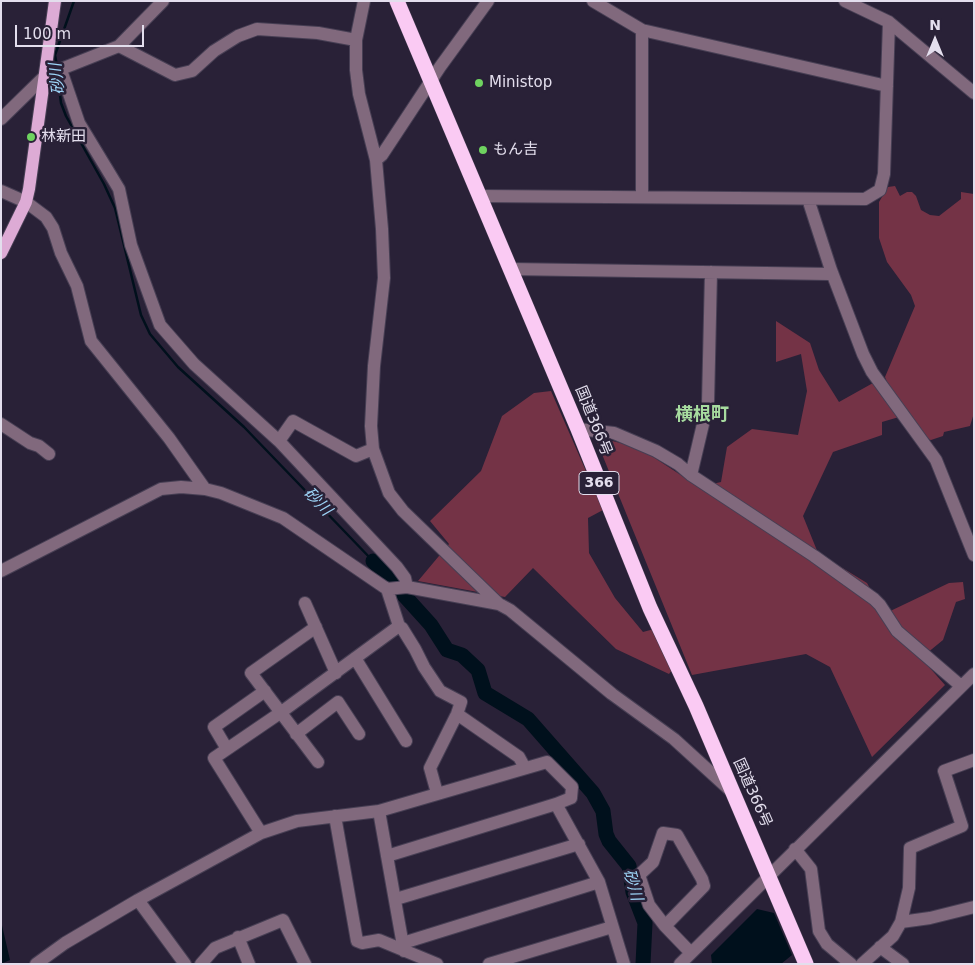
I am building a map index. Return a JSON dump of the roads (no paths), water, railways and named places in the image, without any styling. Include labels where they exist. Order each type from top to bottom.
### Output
[{"type":"highway","name":"国道366号","points":[[397,1],[578,429],[646,599],[696,706],[806,964]]},
{"type":"main road","points":[[1,253],[26,202],[30,189],[55,1]]},
{"type":"street","points":[[1,120],[46,75],[119,46],[163,1]]},
{"type":"street","points":[[364,1],[356,40],[359,94],[376,160],[384,278],[370,409],[373,449],[389,493],[402,511],[499,604],[510,610],[612,694],[674,739],[731,791]]},
{"type":"street","points":[[376,160],[382,155],[488,1]]},
{"type":"street","points":[[594,1],[642,30],[887,86]]},
{"type":"street","points":[[845,1],[889,22],[974,93]]},
{"type":"street","points":[[479,196],[865,199],[880,190],[884,174],[889,22]]},
{"type":"street","points":[[119,46],[175,75],[192,71],[214,52],[238,36],[257,29],[318,33],[356,40]]},
{"type":"street","points":[[642,30],[642,197]]},
{"type":"street","points":[[61,70],[78,124],[119,189],[132,246],[160,325],[194,364],[279,441],[396,567],[405,578],[405,587]]},
{"type":"street","points":[[1,191],[26,202],[46,217],[53,228],[61,253],[77,286],[91,340],[169,438],[206,489]]},
{"type":"street","points":[[808,199],[831,270],[872,372],[936,460],[974,555]]},
{"type":"street","points":[[510,269],[829,274],[831,270]]},
{"type":"street","points":[[691,475],[708,403],[711,272]]},
{"type":"street","points":[[279,441],[293,421],[356,456],[373,449]]},
{"type":"street","points":[[1,424],[49,454]]},
{"type":"street","points":[[578,429],[614,433],[678,464],[691,475],[814,556],[874,599],[897,630],[961,686]]},
{"type":"street","points":[[1,571],[152,492],[180,487],[206,489],[221,493],[283,518],[387,589],[399,626],[440,691],[461,702],[430,768],[437,793]]},
{"type":"street","points":[[387,589],[405,587],[499,604]]},
{"type":"street","points":[[305,603],[336,673]]},
{"type":"street","points":[[261,833],[214,758],[280,713],[399,626]]},
{"type":"street","points":[[316,627],[251,673],[318,762]]},
{"type":"street","points":[[356,658],[406,740]]},
{"type":"street","points":[[680,964],[769,874],[974,674]]},
{"type":"street","points":[[227,749],[214,727],[264,692]]},
{"type":"street","points":[[296,734],[338,702],[359,734]]},
{"type":"street","points":[[457,714],[519,757],[525,768]]},
{"type":"street","points":[[862,964],[892,936],[901,922],[909,888],[910,848],[962,826],[944,771],[974,760]]},
{"type":"street","points":[[36,964],[65,943],[138,900],[261,833],[297,821],[379,811],[547,762],[572,787],[571,798],[556,804],[387,856]]},
{"type":"street","points":[[556,804],[599,882],[624,964]]},
{"type":"street","points":[[379,811],[404,947]]},
{"type":"street","points":[[335,816],[356,941],[362,943],[379,940],[404,947],[437,964]]},
{"type":"street","points":[[665,926],[704,886],[678,835],[663,833],[654,862],[638,875],[649,905],[665,926],[691,953]]},
{"type":"street","points":[[396,899],[579,844]]},
{"type":"street","points":[[796,849],[811,869],[819,931],[827,944],[851,964]]},
{"type":"street","points":[[404,947],[599,882]]},
{"type":"street","points":[[138,900],[185,964]]},
{"type":"street","points":[[901,922],[930,918],[974,907]]},
{"type":"street","points":[[201,964],[215,948],[283,920],[305,964]]},
{"type":"street","points":[[489,964],[612,927]]},
{"type":"street","points":[[238,937],[249,964]]},
{"type":"street","points":[[880,947],[903,964]]},
{"type":"water","points":[[757,909],[774,913],[792,955],[781,964],[712,964],[711,955]]},
{"type":"water","points":[[1,921],[10,960],[3,963],[1,963]]},
{"type":"waterway","name":"砂川","points":[[57,66],[55,55],[74,1]]},
{"type":"waterway","name":"砂川","points":[[58,79],[61,103],[66,116],[104,184],[115,208],[141,315],[150,334],[178,367],[244,427],[373,561]]},
{"type":"waterway","name":"砂川","points":[[373,561],[431,625],[447,650],[462,655],[478,670],[485,693],[528,719],[593,793],[603,811],[606,834],[609,841],[629,866],[633,892],[645,923],[643,964]]},
{"type":"place","name":"Ministop","points":[[479,83]]},
{"type":"place","name":"林新田","points":[[31,137]]},
{"type":"place","name":"もん吉","points":[[483,150]]},
{"type":"district","name":"横根町","points":[[702,415]]}]
